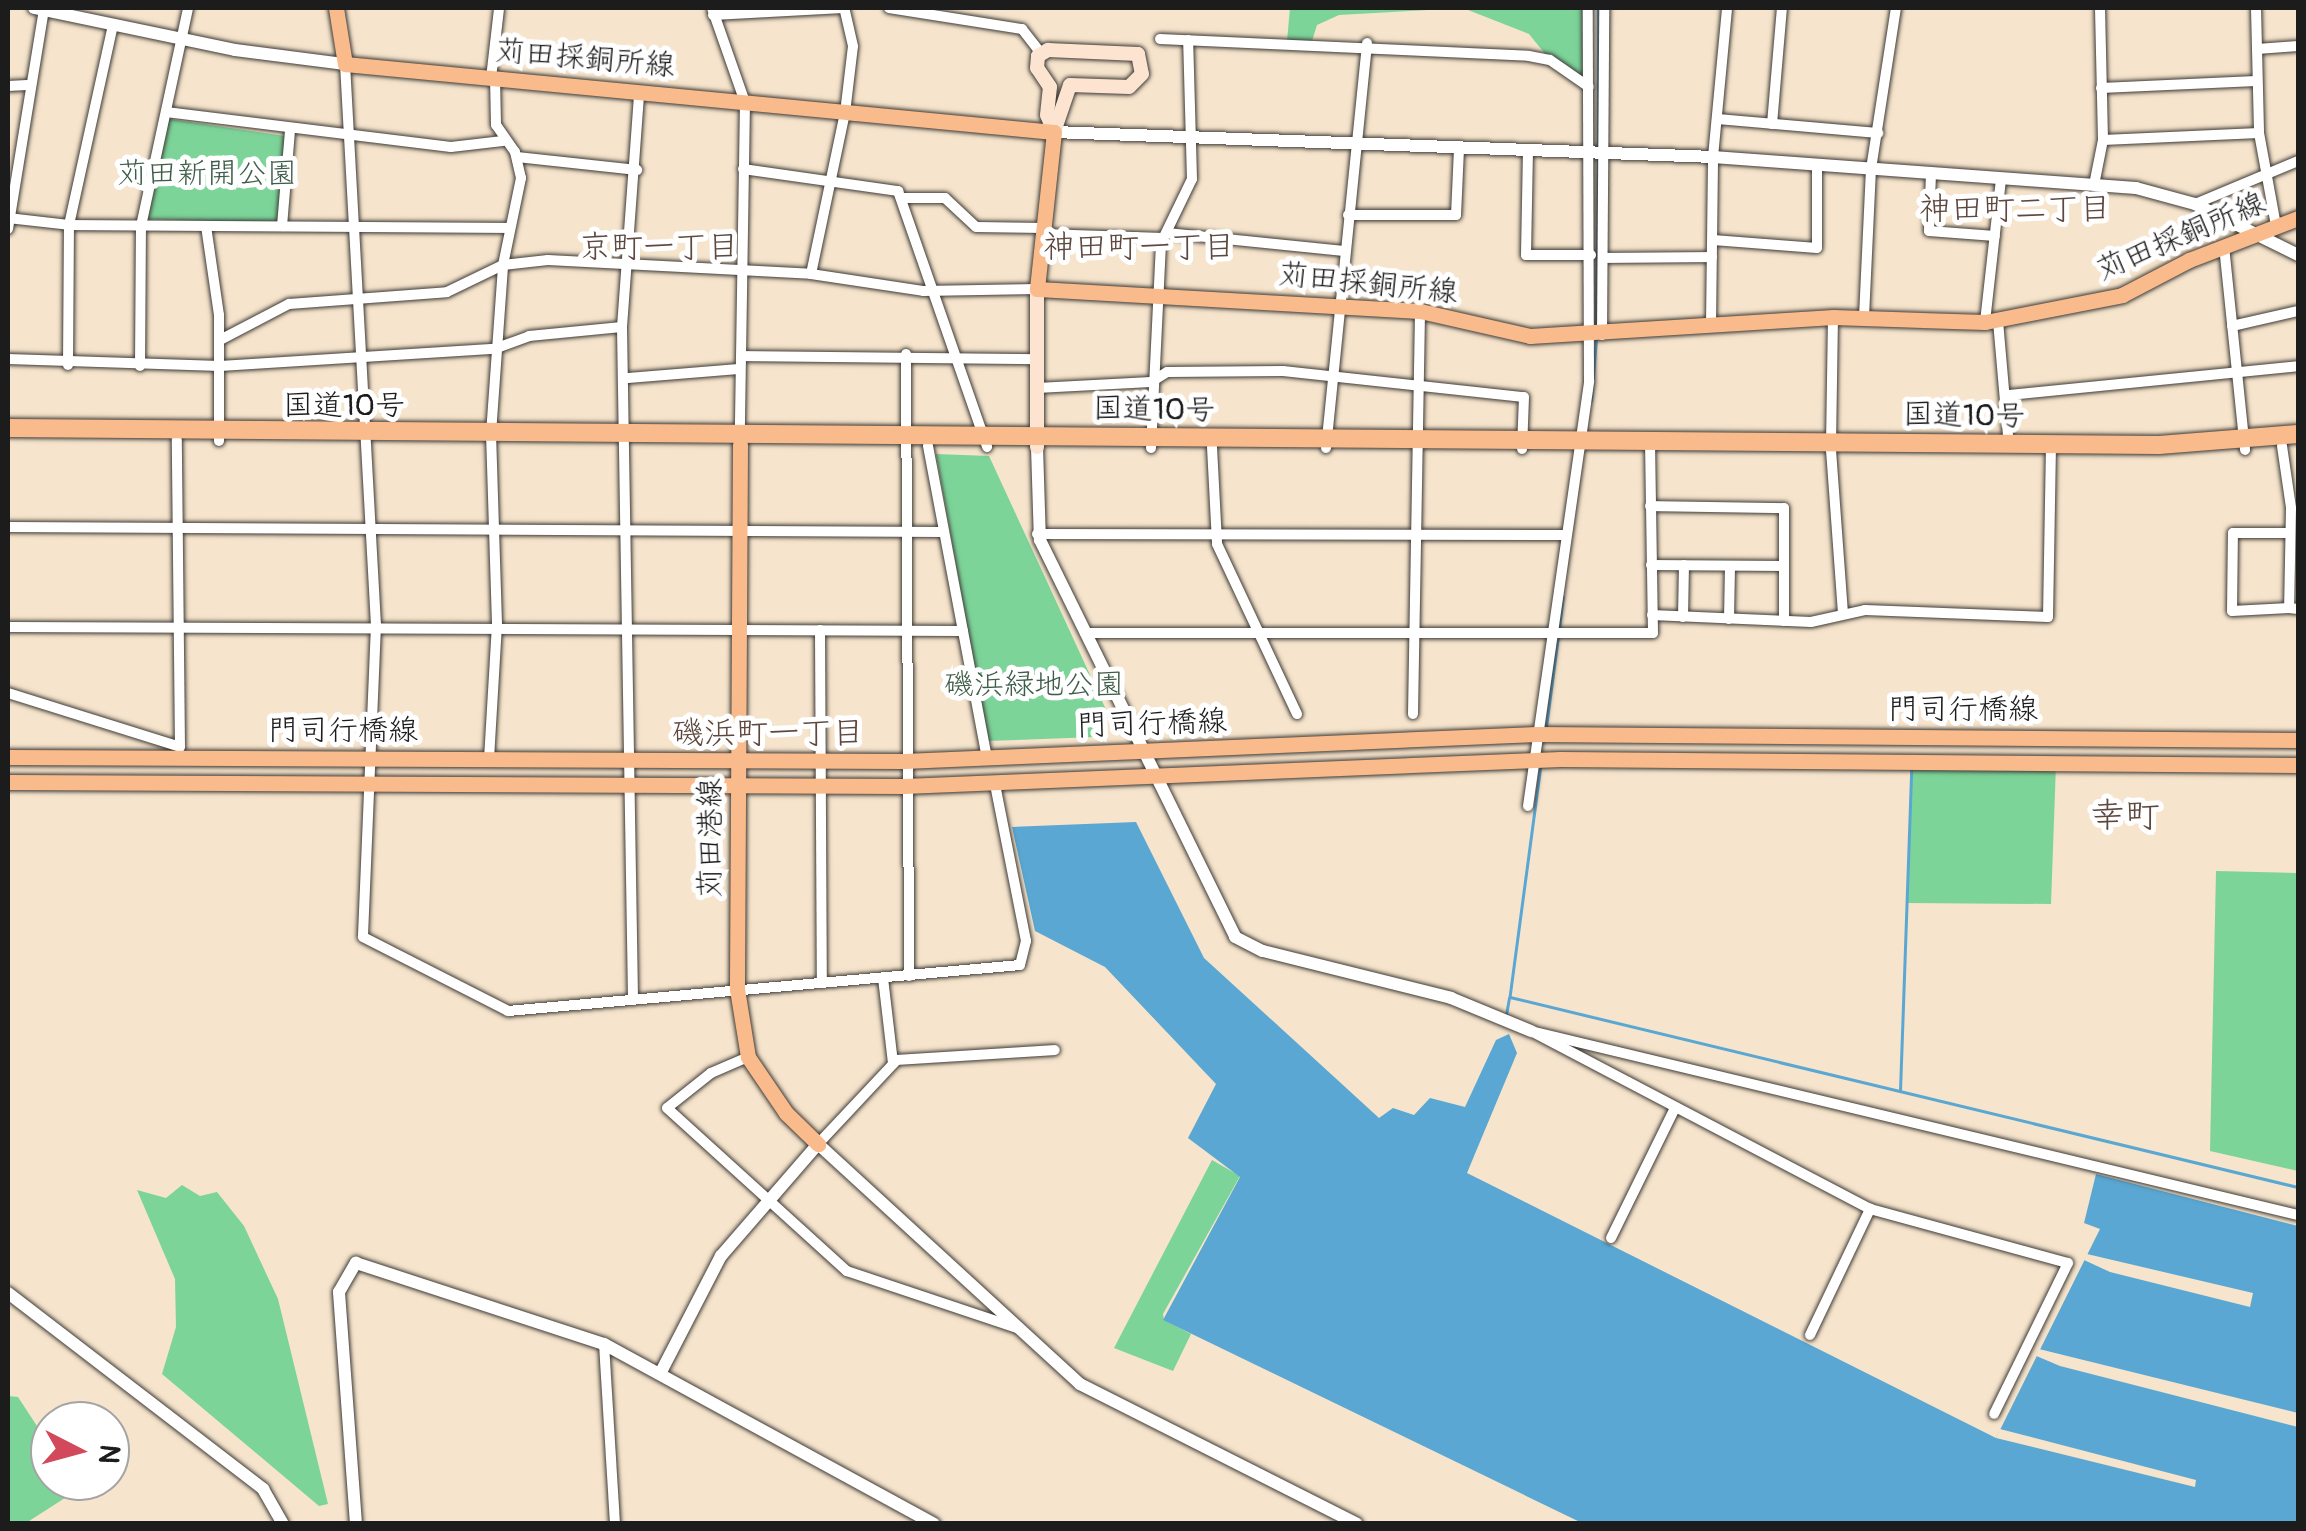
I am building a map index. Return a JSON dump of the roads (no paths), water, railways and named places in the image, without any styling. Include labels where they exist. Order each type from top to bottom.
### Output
[{"type":"highway","name":"国道10号","points":[[8,428],[219,437],[2009,448],[2245,446],[2298,434]]},
{"type":"highway","name":"国道10号","points":[[8,440],[219,437]]},
{"type":"highway","name":"国道10号","points":[[906,441],[928,446],[986,442]]},
{"type":"highway","name":"国道10号","points":[[1150,443],[1212,447],[1326,443]]},
{"type":"highway","name":"国道10号","points":[[2009,448],[2051,452],[2290,444]]},
{"type":"highway","name":"国道10号","points":[[1576,445],[1650,449],[1831,446]]},
{"type":"main road","points":[[333,8],[344,64]]},
{"type":"main road","points":[[1037,441],[1037,289],[1054,132],[1065,89],[1134,86],[1142,62],[1133,53],[1041,53],[1037,68],[1050,87],[1047,115],[1054,132]]},
{"type":"main road","name":"苅田採銅所線","points":[[344,64],[1054,132]]},
{"type":"main road","name":"苅田採銅所線","points":[[1037,289],[1420,311],[1530,336],[1595,336],[1832,317],[1991,322],[2122,295],[2224,246],[2298,218]]},
{"type":"main road","name":"苅田港線","points":[[740,440],[737,989],[748,1057],[786,1113],[818,1144]]},
{"type":"main road","name":"門司行橋線","points":[[8,757],[904,761],[1536,734],[2298,740]]},
{"type":"main road","name":"門司行橋線","points":[[8,782],[904,786],[1156,779],[1533,760],[2298,766]]},
{"type":"street","points":[[510,228],[357,227],[282,226],[141,226],[8,222],[41,8],[181,40],[344,64],[357,227],[364,356],[366,529],[376,625],[363,937],[508,1010],[1020,964],[1026,941],[995,784]]},
{"type":"street","points":[[140,366],[141,226],[188,8]]},
{"type":"street","points":[[740,440],[744,102],[713,11],[843,8],[853,46],[845,113],[810,274]]},
{"type":"street","points":[[890,8],[1022,29],[1041,53]]},
{"type":"street","points":[[1588,8],[1595,336]]},
{"type":"street","points":[[1528,806],[1604,258],[1604,8]]},
{"type":"street","points":[[1712,325],[1714,157],[1727,8]]},
{"type":"street","points":[[1772,124],[1782,8]]},
{"type":"street","points":[[1864,317],[1870,168],[1896,8]]},
{"type":"street","points":[[2094,185],[2103,140],[2100,8]]},
{"type":"street","points":[[2256,8],[2259,134],[2276,226]]},
{"type":"street","points":[[499,9],[493,78],[494,116],[502,142],[517,157],[638,170]]},
{"type":"street","points":[[68,365],[68,225],[113,25]]},
{"type":"street","points":[[1160,39],[1366,44],[1529,56],[1550,60],[1589,86]]},
{"type":"street","points":[[1150,443],[1157,294],[1165,235],[1190,189],[1188,40]]},
{"type":"street","points":[[1326,443],[1336,376],[1344,250],[1366,44]]},
{"type":"street","points":[[2257,49],[2298,46]]},
{"type":"street","points":[[2101,88],[2256,81]]},
{"type":"street","points":[[8,86],[27,84]]},
{"type":"street","points":[[633,998],[625,762],[627,439],[622,263],[638,170],[638,93]]},
{"type":"street","points":[[166,112],[290,131],[451,148],[502,142]]},
{"type":"street","points":[[1717,119],[1878,133]]},
{"type":"street","points":[[282,226],[290,131]]},
{"type":"street","points":[[1054,132],[1714,157],[2094,185],[2195,204],[2251,236],[2298,254]]},
{"type":"street","points":[[2103,140],[2259,134]]},
{"type":"street","points":[[1348,215],[1456,215],[1459,148]]},
{"type":"street","points":[[1528,150],[1526,255],[1591,256]]},
{"type":"street","points":[[488,759],[497,624],[490,531],[491,438],[503,265],[520,185],[517,157]]},
{"type":"street","points":[[2195,204],[2298,161]]},
{"type":"street","points":[[1713,240],[1817,248],[1817,165]]},
{"type":"street","points":[[743,169],[891,186],[903,198],[986,442]]},
{"type":"street","points":[[1931,173],[1929,231],[1995,236]]},
{"type":"street","points":[[2001,179],[1991,322],[2008,395],[2009,448]]},
{"type":"street","points":[[903,198],[945,198],[976,228],[1165,235],[1344,250]]},
{"type":"street","points":[[206,226],[220,340],[219,437]]},
{"type":"street","points":[[2224,246],[2245,446]]},
{"type":"street","points":[[1604,258],[1712,257]]},
{"type":"street","points":[[220,340],[289,304],[457,290],[503,265],[622,263],[810,274],[935,290],[1037,289]]},
{"type":"street","points":[[1413,714],[1418,535],[1414,443],[1420,386],[1420,311]]},
{"type":"street","points":[[2232,326],[2298,311]]},
{"type":"street","points":[[1832,317],[1831,446],[1842,614]]},
{"type":"street","points":[[8,359],[68,365],[220,366],[499,348],[529,336],[622,328]]},
{"type":"street","points":[[740,356],[906,354],[1037,360]]},
{"type":"street","points":[[906,354],[904,786],[909,976]]},
{"type":"street","points":[[2008,395],[2298,366]]},
{"type":"street","points":[[626,378],[740,369]]},
{"type":"street","points":[[1036,388],[1151,382],[1166,372],[1336,376],[1524,396],[1523,445]]},
{"type":"street","points":[[8,693],[180,747],[183,627],[176,529],[177,440]]},
{"type":"street","points":[[1037,441],[1037,534],[1235,937],[1262,951],[1451,998],[1531,1030],[1674,1110],[1870,1209],[2068,1263],[1994,1414]]},
{"type":"street","points":[[2290,444],[2294,608],[2232,611],[2233,534],[2290,533]]},
{"type":"street","points":[[928,446],[987,758]]},
{"type":"street","points":[[1212,447],[1216,532],[1257,633],[1297,714]]},
{"type":"street","points":[[1085,633],[1653,633],[1650,449]]},
{"type":"street","points":[[1652,616],[1784,621],[1842,614],[2048,618],[2051,452]]},
{"type":"street","points":[[1650,506],[1784,508],[1784,621]]},
{"type":"street","points":[[8,527],[944,532]]},
{"type":"street","points":[[1037,534],[1565,535]]},
{"type":"street","points":[[1651,565],[1784,566]]},
{"type":"street","points":[[1683,617],[1684,566]]},
{"type":"street","points":[[1729,618],[1730,566]]},
{"type":"street","points":[[8,626],[497,624],[964,631]]},
{"type":"street","points":[[820,630],[822,983]]},
{"type":"street","points":[[882,978],[894,1063]]},
{"type":"street","points":[[1531,1030],[2298,1214]]},
{"type":"street","points":[[660,1372],[721,1256],[894,1063],[1055,1050]]},
{"type":"street","points":[[748,1057],[711,1072],[667,1108],[846,1271],[1020,1329]]},
{"type":"street","points":[[1611,1238],[1674,1110]]},
{"type":"street","points":[[818,1144],[1080,1384],[1357,1524]]},
{"type":"street","points":[[1810,1334],[1870,1209]]},
{"type":"street","points":[[356,1524],[340,1292],[356,1263],[604,1344],[934,1524]]},
{"type":"street","points":[[8,1293],[263,1490],[282,1524]]},
{"type":"street","points":[[604,1344],[615,1524]]},
{"type":"water","points":[[1136,822],[1204,958],[1379,1118],[1393,1108],[1414,1115],[1430,1098],[1465,1107],[1496,1040],[1509,1034],[1517,1053],[1467,1173],[1996,1438],[2100,1229],[2084,1223],[2096,1174],[2298,1226],[2298,1523],[1582,1523],[1163,1320],[1240,1177],[1188,1138],[1216,1084],[1105,967],[1035,931],[1012,827]]},
{"type":"waterway","points":[[1598,8],[1598,146]]},
{"type":"waterway","points":[[1596,326],[1598,159]]},
{"type":"waterway","points":[[1591,401],[1596,339]]},
{"type":"waterway","points":[[1559,628],[1563,597]]},
{"type":"waterway","points":[[1546,727],[1558,636]]},
{"type":"waterway","points":[[1541,765],[1510,997],[2298,1187]]},
{"type":"waterway","points":[[1900,1091],[1911,769]]},
{"type":"waterway","points":[[1506,1015],[1509,998]]},
{"type":"district","name":"神田町二丁目","points":[[2015,209]]},
{"type":"district","name":"京町一丁目","points":[[659,247]]},
{"type":"district","name":"神田町一丁目","points":[[1139,247]]},
{"type":"district","name":"磯浜町一丁目","points":[[768,733]]},
{"type":"district","name":"幸町","points":[[2125,816]]},
{"type":"park label","name":"苅田新開公園","points":[[207,174]]},
{"type":"park label","name":"磯浜緑地公園","points":[[1034,685]]}]
